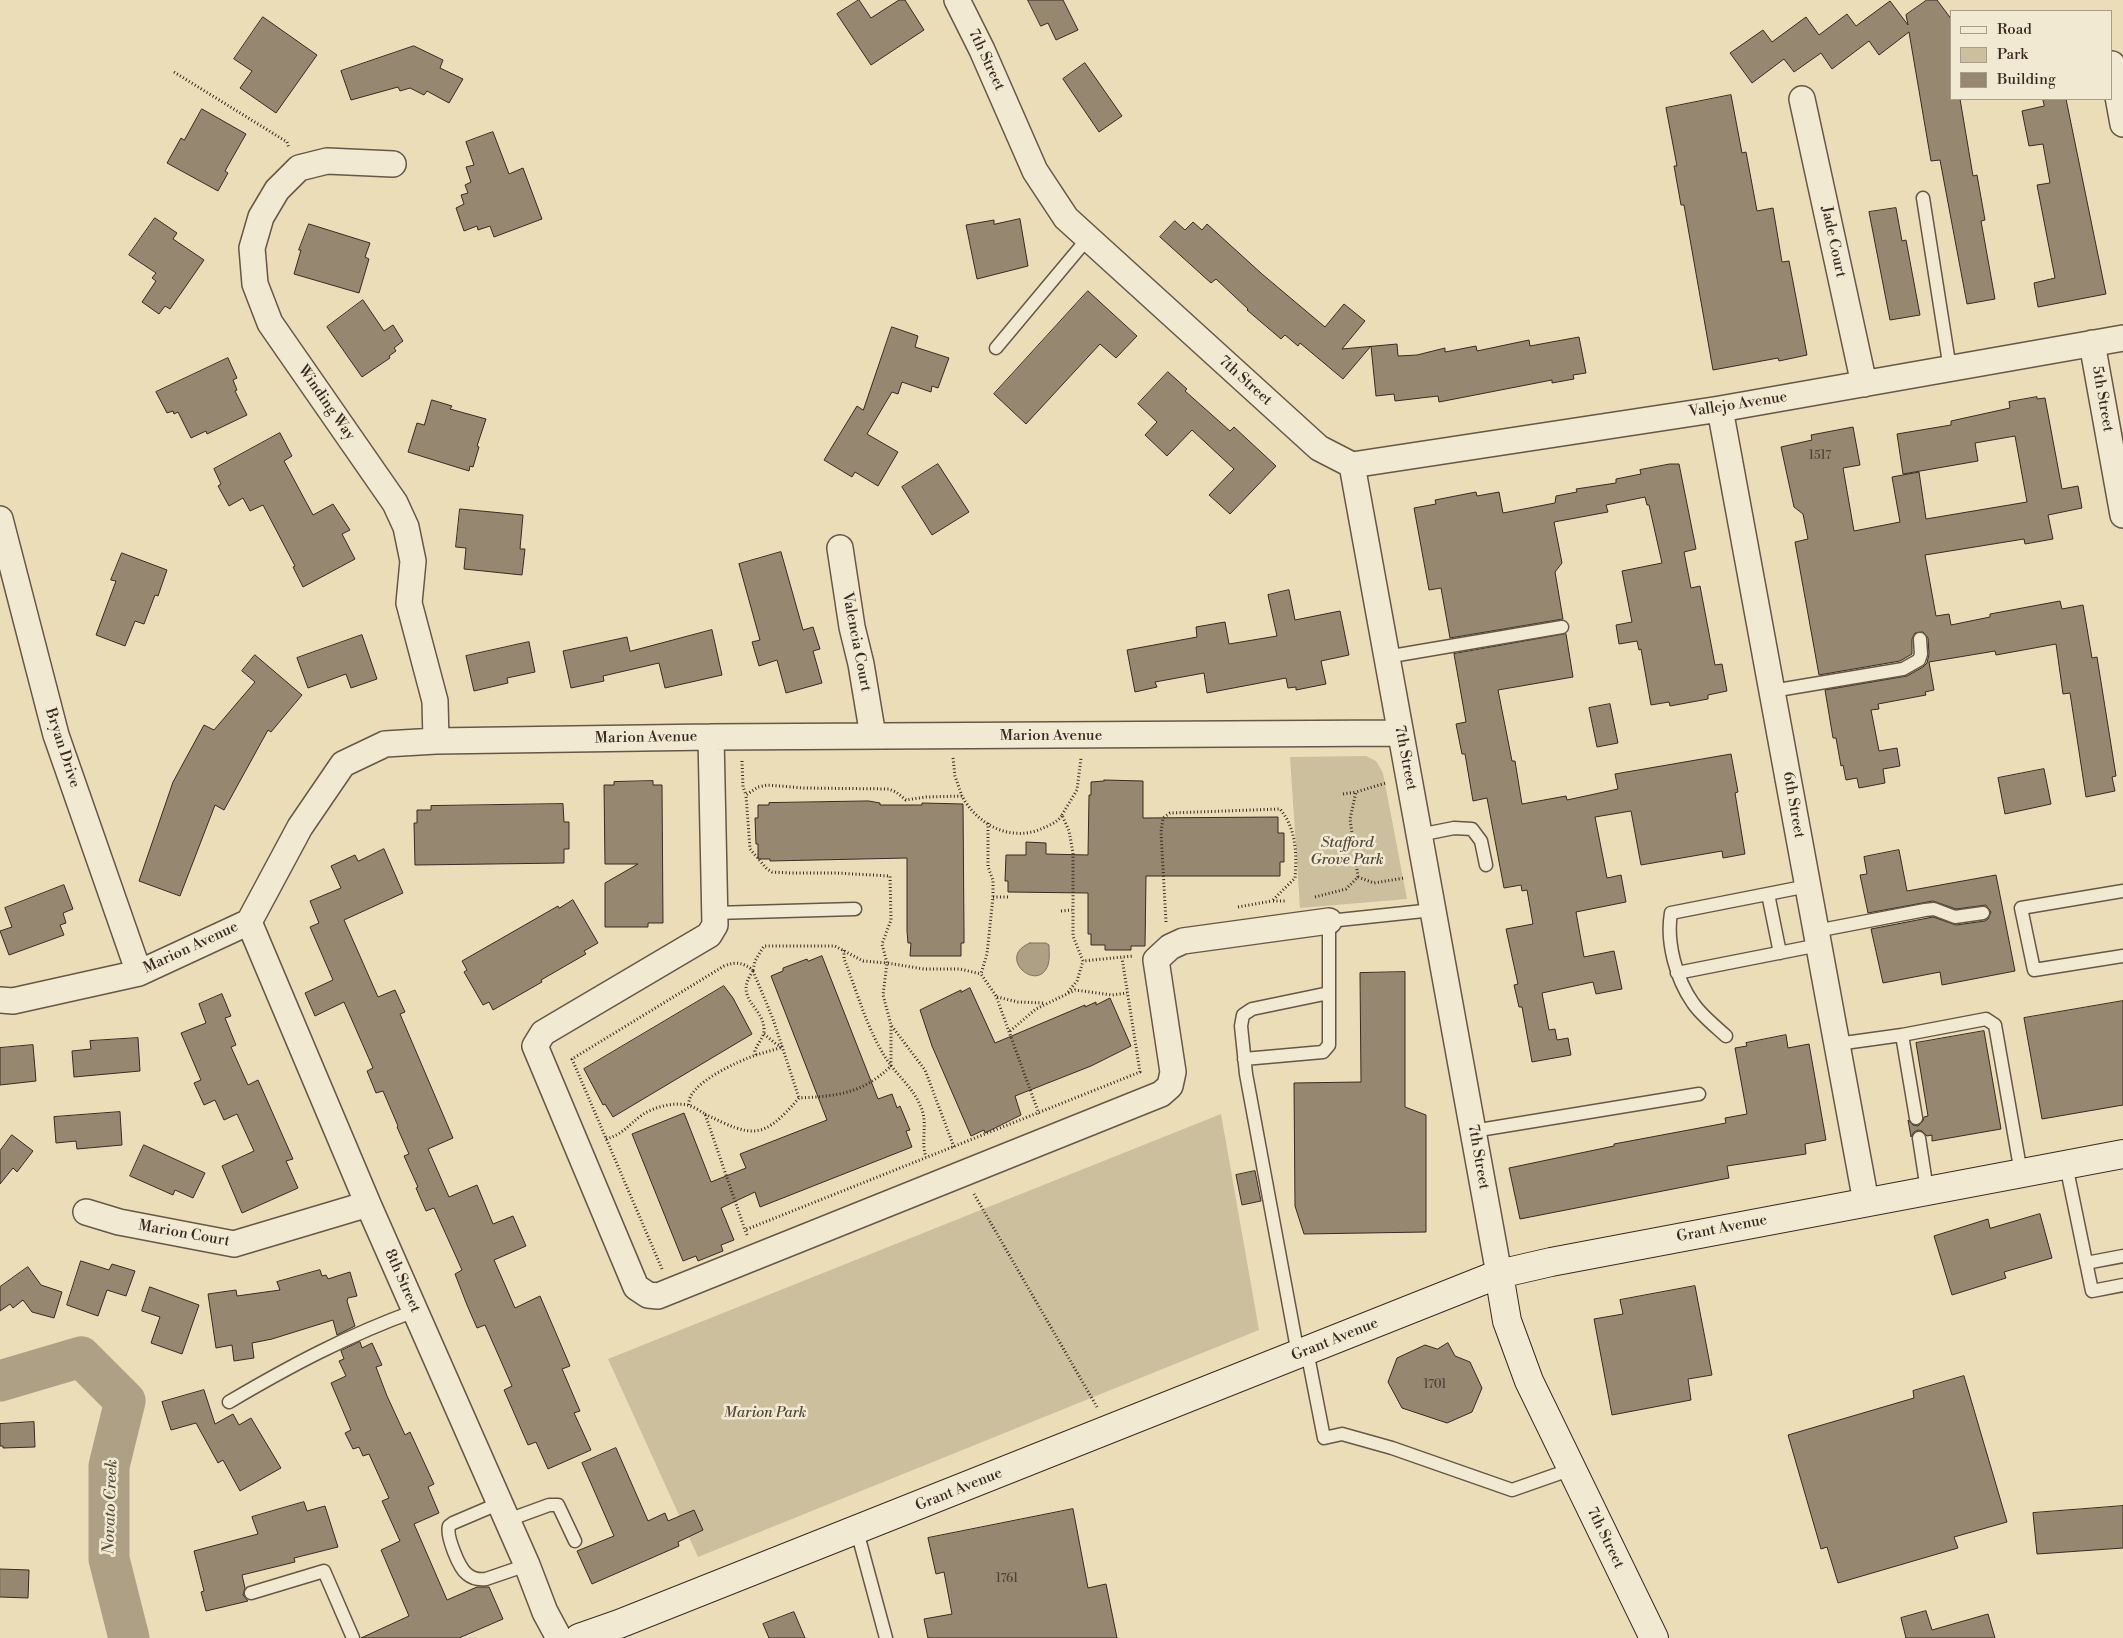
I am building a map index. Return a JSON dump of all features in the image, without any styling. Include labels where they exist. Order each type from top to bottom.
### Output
[{"type":"street","name":"7th Street","points":[[957,0],[982,50],[1035,171],[1066,218],[1319,448],[1352,465],[1507,1321],[1529,1381],[1654,1638]]},
{"type":"street","points":[[2113,69],[2123,124]]},
{"type":"street","name":"Jade Court","points":[[1802,100],[1864,384]]},
{"type":"street","name":"Winding Way","points":[[393,164],[327,160],[299,168],[277,190],[261,217],[252,248],[255,284],[270,323],[395,504],[406,527],[413,561],[409,603],[435,701],[436,741]]},
{"type":"street","name":"Vallejo Avenue","points":[[1352,465],[1720,409],[2123,338]]},
{"type":"street","name":"5th Street","points":[[2092,343],[2123,515]]},
{"type":"street","name":"6th Street","points":[[1720,409],[1866,1202]]},
{"type":"street","name":"Bryan Drive","points":[[0,519],[56,736],[139,973]]},
{"type":"street","name":"Valencia Court","points":[[840,548],[852,628],[861,664],[873,736]]},
{"type":"street","name":"Marion Avenue","points":[[0,1000],[13,1001],[139,973],[249,922],[300,827],[343,764],[385,744],[436,741],[741,737],[1400,733]]},
{"type":"street","points":[[711,738],[715,925],[709,934],[543,1033],[535,1046],[636,1288],[648,1295],[658,1296],[1161,1094],[1170,1086],[1173,1072],[1156,960],[1170,948],[1184,941],[1300,913],[1329,922]]},
{"type":"street","name":"8th Street","points":[[249,922],[368,1204],[528,1565],[545,1612],[559,1638]]},
{"type":"street","name":"Grant Avenue","points":[[579,1638],[622,1631],[857,1531],[1499,1274],[1551,1262],[2123,1154]]},
{"type":"street","name":"Marion Court","points":[[86,1212],[128,1224],[234,1244],[368,1204]]},
{"type":"lane","points":[[1923,198],[1950,369]]},
{"type":"lane","points":[[996,348],[1088,238]]},
{"type":"lane","points":[[1386,656],[1562,627]]},
{"type":"lane","points":[[1772,691],[1903,669],[1919,660],[1921,654],[1920,638]]},
{"type":"lane","points":[[1419,835],[1454,828],[1472,829],[1481,842],[1486,865]]},
{"type":"lane","points":[[1726,1036],[1693,1004],[1678,973],[1670,933],[1671,913],[1808,886]]},
{"type":"lane","points":[[2123,891],[2021,908],[2034,970],[2123,956]]},
{"type":"lane","points":[[1768,894],[1780,953]]},
{"type":"lane","points":[[714,913],[854,909]]},
{"type":"lane","points":[[1678,973],[1780,953],[1818,938],[1926,910],[1934,909],[1955,917],[1983,913]]},
{"type":"lane","points":[[1244,1059],[1323,1052],[1329,1045],[1329,922],[1433,910]]},
{"type":"lane","points":[[1329,993],[1252,1009],[1243,1015],[1241,1026],[1246,1074],[1302,1353],[1324,1438],[1342,1434],[1384,1446],[1512,1490],[1572,1469]]},
{"type":"lane","points":[[1837,1044],[1902,1035],[1986,1019],[1995,1025],[2021,1173]]},
{"type":"lane","points":[[1902,1035],[1916,1118]]},
{"type":"lane","points":[[1473,1131],[1699,1094]]},
{"type":"lane","points":[[1919,1138],[1926,1190]]},
{"type":"lane","points":[[2066,1165],[2092,1291],[2123,1285]]},
{"type":"lane","points":[[2086,1263],[2123,1256]]},
{"type":"lane","points":[[229,1402],[284,1369],[326,1347],[371,1327],[415,1311]]},
{"type":"lane","points":[[528,1565],[486,1579],[479,1580],[471,1577],[465,1573],[448,1537],[449,1526],[453,1523],[504,1511],[558,1505],[575,1541]]},
{"type":"lane","points":[[857,1531],[886,1638]]},
{"type":"lane","points":[[251,1593],[324,1571],[353,1638]]},
{"type":"path","points":[[174,72],[287,142],[299,168]]},
{"type":"path","points":[[952,735],[955,776],[962,796],[974,812],[988,823],[1006,833],[1026,834],[1059,820],[1077,790],[1080,775],[1082,736]]},
{"type":"path","points":[[741,737],[750,849],[768,869],[772,872],[890,876],[892,920],[882,944],[886,963],[883,995],[891,1025],[891,1066]]},
{"type":"path","points":[[1343,794],[1356,792],[1383,783],[1409,780]]},
{"type":"path","points":[[746,795],[750,791],[767,785],[804,788],[889,789],[906,800],[926,797],[962,796]]},
{"type":"path","points":[[1356,792],[1350,819],[1358,877]]},
{"type":"path","points":[[1166,928],[1161,832],[1163,818],[1170,813],[1280,809],[1291,826],[1295,842],[1295,878],[1272,900],[1300,913],[1346,888],[1358,877]]},
{"type":"path","points":[[1062,815],[1069,831],[1073,853],[1073,936],[1083,961],[1077,981],[1068,992]]},
{"type":"path","points":[[981,974],[987,954],[993,880],[988,867],[988,823]]},
{"type":"path","points":[[1358,877],[1374,883],[1426,873]]},
{"type":"path","points":[[992,897],[1008,897]]},
{"type":"path","points":[[1061,911],[1072,910]]},
{"type":"path","points":[[756,1056],[755,1051],[764,1034],[764,1026],[748,997],[746,988],[747,979],[764,946],[834,946],[864,961],[924,969],[960,970],[981,974],[996,996],[1010,1030],[1039,1114]]},
{"type":"path","points":[[844,950],[844,959],[875,1039],[891,1066],[913,1092],[921,1106],[924,1119],[922,1146],[926,1157]]},
{"type":"path","points":[[1083,961],[1138,956]]},
{"type":"path","points":[[745,1230],[1140,1072],[1122,958]]},
{"type":"path","points":[[662,1270],[572,1059],[724,966],[732,963],[743,963],[753,970],[783,1047],[800,1098]]},
{"type":"path","points":[[1010,1030],[1046,1003],[1068,992],[1083,990],[1112,995],[1127,993]]},
{"type":"path","points":[[996,996],[1018,1002],[1046,1003]]},
{"type":"path","points":[[891,1025],[925,1070],[954,1146]]},
{"type":"path","points":[[764,1034],[783,1047]]},
{"type":"path","points":[[689,1105],[688,1101],[691,1095],[701,1085],[733,1064],[783,1047]]},
{"type":"path","points":[[606,1140],[618,1136],[641,1116],[656,1108],[672,1104],[689,1105],[705,1114],[746,1131],[767,1129],[777,1123],[800,1098],[846,1094],[872,1081],[891,1066]]},
{"type":"path","points":[[705,1114],[748,1238]]},
{"type":"path","points":[[982,1210],[1092,1396]]},
{"type":"green space","name":"Stafford Grove Park","points":[[1366,756],[1376,761],[1383,773],[1407,899],[1300,908],[1290,757]]},
{"type":"green space","name":"Marion Park","points":[[1221,1114],[1259,1330],[698,1557],[608,1359]]},
{"type":"shaded area","points":[[1030,943],[1046,943],[1049,945],[1048,965],[1043,973],[1036,976],[1022,970],[1018,964],[1017,956],[1020,949]]},
{"type":"building","points":[[859,0],[871,18],[899,0],[905,0],[924,30],[871,65],[837,14]]},
{"type":"building","points":[[1028,0],[1063,0],[1078,30],[1056,40],[1048,23],[1041,26]]},
{"type":"building","points":[[1927,0],[1937,0],[1950,17],[1950,100],[1960,100],[1973,176],[1977,175],[1985,220],[1981,221],[1995,299],[1967,304],[1940,160],[1931,161],[1909,32],[1879,55],[1869,41],[1832,69],[1821,53],[1794,72],[1784,59],[1752,83],[1730,53],[1763,30],[1772,42],[1806,17],[1819,35],[1847,14],[1856,26],[1890,1],[1908,25],[1906,15]]},
{"type":"building","points":[[263,17],[317,55],[276,113],[240,88],[252,71],[234,59]]},
{"type":"building","points":[[414,46],[443,60],[440,68],[463,79],[449,103],[427,91],[424,95],[410,88],[400,91],[398,87],[351,100],[341,71]]},
{"type":"building","points":[[1085,63],[1122,116],[1099,132],[1063,79]]},
{"type":"building","points":[[1731,95],[1742,153],[1746,152],[1757,211],[1773,208],[1782,262],[1789,261],[1807,355],[1779,361],[1778,358],[1713,370],[1684,205],[1681,205],[1674,166],[1677,166],[1666,108]]},
{"type":"building","points":[[2043,100],[2066,100],[2106,294],[2038,307],[2034,283],[2055,278],[2037,185],[2050,183],[2043,144],[2029,146],[2022,111],[2044,106]]},
{"type":"building","points":[[202,109],[246,134],[225,171],[228,173],[218,191],[167,163],[181,138],[184,140]]},
{"type":"building","points":[[493,132],[509,174],[523,168],[542,219],[494,237],[490,226],[478,230],[477,226],[464,231],[456,208],[464,204],[461,195],[468,193],[465,185],[471,182],[466,167],[474,165],[466,142]]},
{"type":"building","points":[[1896,208],[1902,241],[1906,240],[1920,315],[1890,320],[1869,212]]},
{"type":"building","points":[[155,218],[177,233],[173,239],[204,260],[170,309],[165,306],[159,314],[142,302],[156,281],[152,278],[156,273],[129,255]]},
{"type":"building","points":[[1020,219],[1028,266],[977,279],[966,225],[994,220],[994,224]]},
{"type":"building","points":[[1175,221],[1185,230],[1193,222],[1202,230],[1207,224],[1262,274],[1325,327],[1344,304],[1365,321],[1342,349],[1371,346],[1343,379],[1300,343],[1298,346],[1285,335],[1281,339],[1247,310],[1216,279],[1211,283],[1160,237]]},
{"type":"building","points":[[309,224],[370,243],[365,257],[369,259],[359,293],[294,274],[301,250],[299,250]]},
{"type":"building","points":[[1088,291],[1137,336],[1116,358],[1100,344],[1026,424],[994,394]]},
{"type":"building","points":[[363,300],[384,331],[393,325],[403,341],[394,348],[396,351],[389,356],[390,358],[362,377],[327,327]]},
{"type":"building","points":[[892,327],[918,336],[915,347],[949,358],[938,388],[932,386],[931,392],[902,382],[898,394],[892,392],[867,434],[898,452],[878,486],[855,472],[852,477],[824,460],[857,406],[863,410]]},
{"type":"building","points":[[1579,337],[1586,373],[1573,375],[1574,379],[1552,383],[1552,380],[1439,402],[1438,396],[1395,401],[1394,394],[1376,396],[1371,346],[1397,344],[1398,356],[1417,355],[1445,348],[1445,352],[1476,346],[1477,351],[1529,340],[1530,346]]},
{"type":"building","points":[[228,358],[237,378],[233,380],[237,390],[235,391],[247,415],[207,434],[206,431],[191,438],[178,412],[174,414],[173,411],[167,413],[156,392]]},
{"type":"building","points":[[1168,372],[1187,389],[1185,391],[1230,431],[1234,427],[1276,466],[1230,514],[1209,495],[1234,469],[1192,430],[1167,456],[1145,435],[1157,422],[1138,404]]},
{"type":"building","points":[[2037,397],[2037,399],[2045,398],[2062,489],[2078,486],[2082,508],[2048,515],[2053,539],[2025,544],[2024,539],[1925,555],[1936,616],[1949,614],[1951,625],[1990,617],[1990,614],[2060,601],[2062,609],[2083,605],[2092,658],[2097,657],[2116,776],[2112,777],[2115,791],[2086,797],[2070,693],[2063,694],[2056,644],[1996,655],[1995,651],[1929,662],[1934,690],[1925,692],[1926,695],[1878,704],[1879,709],[1871,710],[1879,751],[1897,748],[1900,766],[1883,769],[1885,783],[1859,788],[1857,778],[1846,780],[1843,765],[1841,766],[1836,738],[1833,738],[1825,690],[1907,676],[1927,663],[1929,654],[1928,638],[1923,632],[1915,633],[1912,639],[1912,654],[1900,661],[1819,675],[1795,542],[1808,539],[1803,514],[1794,507],[1781,447],[1812,440],[1811,435],[1853,427],[1860,465],[1843,468],[1854,531],[1900,522],[1892,477],[1919,472],[1926,519],[2027,502],[2015,436],[1975,443],[1978,461],[1903,474],[1897,434],[1951,425],[1951,421],[2010,408],[2009,402]]},
{"type":"building","points":[[432,400],[452,406],[450,409],[486,419],[477,446],[479,447],[473,467],[470,466],[469,471],[408,452],[417,423],[424,425]]},
{"type":"building","points":[[280,433],[292,456],[284,461],[313,515],[333,504],[350,530],[342,534],[355,559],[303,587],[293,567],[295,566],[263,505],[250,511],[243,498],[229,506],[218,486],[221,484],[214,469]]},
{"type":"building","points":[[938,464],[969,512],[932,535],[902,487]]},
{"type":"building","points":[[1679,464],[1696,549],[1684,552],[1691,588],[1700,586],[1715,665],[1722,664],[1727,691],[1708,695],[1708,699],[1670,706],[1669,702],[1651,705],[1641,649],[1639,650],[1637,641],[1619,644],[1616,625],[1632,622],[1622,571],[1662,563],[1649,505],[1647,505],[1645,497],[1606,505],[1608,512],[1554,522],[1562,563],[1555,572],[1563,619],[1450,638],[1441,588],[1429,590],[1414,508],[1436,504],[1435,500],[1476,492],[1477,496],[1499,492],[1503,513],[1555,503],[1556,496],[1577,492],[1576,489],[1616,483],[1616,479],[1641,474],[1640,470]]},
{"type":"building","points":[[460,509],[523,515],[520,549],[525,549],[522,575],[464,569],[466,548],[456,547]]},
{"type":"building","points":[[781,552],[803,630],[813,627],[820,649],[813,651],[822,683],[786,693],[777,660],[759,666],[752,642],[760,640],[739,564]]},
{"type":"building","points":[[122,553],[167,570],[158,596],[155,595],[144,624],[135,621],[125,646],[96,635],[116,581],[111,580]]},
{"type":"building","points":[[1289,590],[1295,620],[1340,611],[1349,655],[1321,661],[1326,684],[1296,690],[1296,687],[1288,688],[1286,678],[1207,693],[1204,673],[1155,682],[1157,687],[1135,692],[1127,650],[1197,637],[1196,627],[1225,622],[1229,644],[1277,636],[1268,595]]},
{"type":"building","points":[[712,630],[722,675],[665,688],[659,663],[603,676],[604,681],[571,688],[563,651],[627,637],[630,651]]},
{"type":"building","points":[[1566,634],[1573,677],[1498,690],[1512,761],[1515,761],[1522,804],[1566,796],[1567,800],[1618,789],[1615,774],[1731,754],[1738,792],[1735,793],[1745,854],[1723,858],[1722,851],[1641,865],[1631,811],[1595,817],[1607,878],[1621,875],[1626,902],[1576,912],[1584,957],[1614,951],[1622,989],[1596,994],[1593,982],[1542,993],[1549,1030],[1555,1029],[1557,1040],[1568,1038],[1571,1055],[1532,1062],[1522,1007],[1519,1007],[1514,985],[1518,984],[1506,929],[1533,924],[1527,890],[1522,891],[1521,885],[1504,888],[1487,798],[1473,801],[1465,754],[1462,754],[1456,724],[1466,722],[1454,654]]},
{"type":"building","points":[[362,635],[377,679],[351,688],[346,674],[308,688],[297,658]]},
{"type":"building","points":[[529,642],[535,672],[507,678],[508,683],[474,691],[466,656]]},
{"type":"building","points":[[255,655],[302,695],[271,732],[268,730],[224,810],[215,805],[180,896],[139,881],[173,782],[204,725],[214,730],[255,682],[242,671]]},
{"type":"building","points":[[1610,704],[1618,743],[1597,747],[1589,708]]},
{"type":"building","points":[[2044,769],[2051,804],[2005,814],[1998,778]]},
{"type":"building","points":[[1104,780],[1143,781],[1143,818],[1278,817],[1278,833],[1284,833],[1284,862],[1280,862],[1280,876],[1146,876],[1145,946],[1131,946],[1131,950],[1105,950],[1105,945],[1091,945],[1091,934],[1088,934],[1088,893],[1008,892],[1008,881],[1005,881],[1006,855],[1026,855],[1026,842],[1046,843],[1046,854],[1088,855],[1091,782]]},
{"type":"building","points":[[653,781],[653,785],[662,785],[663,923],[648,923],[648,927],[605,927],[605,883],[638,864],[605,864],[604,785],[614,785],[614,782]]},
{"type":"building","points":[[869,801],[880,803],[880,805],[963,804],[964,943],[961,943],[961,956],[910,956],[911,943],[908,943],[907,931],[907,858],[770,861],[770,859],[758,859],[755,818],[758,818],[758,805],[769,805],[769,803]]},
{"type":"building","points":[[563,804],[564,822],[569,822],[569,849],[564,849],[564,863],[415,865],[414,823],[417,823],[417,810],[431,810],[431,806]]},
{"type":"building","points":[[384,849],[403,893],[344,920],[378,997],[395,990],[405,1012],[400,1014],[453,1138],[428,1149],[449,1197],[477,1185],[493,1224],[513,1216],[526,1246],[494,1260],[515,1308],[540,1296],[570,1366],[562,1369],[580,1411],[574,1413],[591,1450],[548,1469],[536,1442],[528,1445],[504,1390],[512,1386],[485,1325],[477,1328],[455,1274],[462,1270],[434,1208],[426,1211],[404,1156],[409,1154],[383,1091],[376,1093],[367,1071],[373,1068],[344,1002],[315,1016],[305,993],[333,980],[310,927],[319,923],[310,901],[341,888],[331,866],[355,855],[358,861]]},
{"type":"building","points":[[1899,850],[1907,891],[1996,875],[2015,971],[1942,985],[1940,972],[1883,983],[1871,929],[1933,917],[1956,925],[1985,921],[1991,912],[1986,905],[1956,909],[1933,901],[1868,913],[1860,875],[1867,874],[1864,857]]},
{"type":"building","points":[[64,885],[73,909],[63,913],[66,923],[60,925],[64,935],[9,955],[0,931],[12,927],[5,908]]},
{"type":"building","points":[[573,900],[598,943],[584,951],[586,954],[493,1010],[489,1002],[483,1005],[464,972],[467,970],[462,961],[558,906],[559,908]]},
{"type":"building","points":[[822,956],[878,1099],[892,1094],[897,1108],[900,1106],[910,1130],[906,1131],[912,1147],[760,1207],[755,1192],[721,1208],[734,1240],[721,1245],[723,1251],[698,1261],[696,1256],[683,1261],[632,1134],[684,1113],[711,1182],[746,1168],[740,1154],[827,1120],[771,976],[783,971],[783,968],[807,959],[808,961]]},
{"type":"building","points":[[1405,972],[1405,1107],[1426,1115],[1426,1232],[1304,1234],[1295,1206],[1294,1083],[1361,1082],[1360,973]]},
{"type":"building","points":[[724,986],[733,998],[752,1034],[613,1117],[605,1104],[603,1105],[584,1069]]},
{"type":"building","points":[[970,988],[995,1043],[1085,1005],[1085,1007],[1096,1002],[1096,1005],[1110,998],[1131,1046],[1091,1066],[1015,1096],[1021,1115],[985,1133],[984,1130],[971,1136],[932,1046],[920,1010],[961,990],[961,992]]},
{"type":"building","points":[[222,994],[231,1016],[225,1018],[236,1045],[231,1047],[248,1085],[258,1080],[293,1159],[286,1161],[298,1188],[242,1213],[222,1166],[254,1151],[237,1114],[224,1120],[215,1100],[204,1105],[194,1083],[201,1080],[181,1033],[206,1023],[199,1004]]},
{"type":"building","points":[[2123,1001],[2123,1105],[2042,1119],[2024,1018]]},
{"type":"building","points":[[1984,1031],[2001,1129],[1932,1141],[1932,1135],[1927,1136],[1918,1130],[1911,1137],[1908,1120],[1913,1125],[1918,1126],[1924,1117],[1928,1116],[1916,1043]]},
{"type":"building","points":[[1786,1035],[1788,1048],[1809,1044],[1826,1140],[1805,1144],[1806,1154],[1727,1166],[1729,1178],[1520,1219],[1509,1168],[1614,1146],[1614,1144],[1726,1123],[1725,1118],[1747,1114],[1735,1048],[1747,1046],[1746,1043]]},
{"type":"building","points":[[138,1038],[140,1071],[74,1077],[72,1051],[91,1049],[90,1041]]},
{"type":"building","points":[[33,1045],[36,1081],[0,1085],[0,1048]]},
{"type":"building","points":[[120,1112],[122,1145],[77,1149],[76,1141],[56,1143],[54,1117]]},
{"type":"building","points":[[12,1135],[33,1151],[17,1172],[13,1168],[0,1184],[0,1151]]},
{"type":"building","points":[[144,1145],[205,1173],[193,1198],[175,1190],[173,1195],[130,1176]]},
{"type":"building","points":[[1255,1171],[1261,1201],[1242,1205],[1236,1175]]},
{"type":"building","points":[[2040,1214],[2052,1258],[2004,1272],[2006,1278],[1952,1295],[1934,1236],[1988,1219],[1990,1228]]},
{"type":"building","points":[[81,1261],[109,1270],[112,1264],[135,1271],[126,1296],[107,1290],[98,1316],[67,1305]]},
{"type":"building","points":[[28,1267],[41,1285],[62,1292],[54,1318],[32,1312],[23,1300],[13,1308],[10,1304],[0,1311],[0,1287]]},
{"type":"building","points":[[320,1270],[322,1276],[326,1275],[328,1279],[350,1272],[357,1296],[348,1298],[347,1301],[355,1326],[337,1335],[333,1320],[272,1339],[252,1343],[254,1358],[234,1361],[232,1345],[216,1348],[208,1294],[236,1290],[237,1296],[280,1290],[277,1282]]},
{"type":"building","points":[[1695,1286],[1712,1375],[1688,1379],[1691,1400],[1612,1415],[1594,1319],[1623,1314],[1620,1300]]},
{"type":"building","points":[[150,1287],[199,1305],[182,1354],[151,1343],[160,1317],[142,1311]]},
{"type":"building","points":[[360,1342],[362,1348],[372,1343],[382,1365],[376,1367],[387,1396],[405,1435],[410,1432],[434,1484],[428,1487],[439,1513],[414,1524],[447,1600],[477,1587],[489,1587],[503,1619],[459,1638],[361,1638],[409,1616],[381,1550],[400,1541],[382,1501],[389,1498],[369,1454],[363,1456],[359,1447],[353,1449],[345,1433],[351,1430],[331,1383],[346,1376],[339,1361],[344,1359],[341,1351]]},
{"type":"building","points":[[1448,1343],[1455,1356],[1470,1362],[1482,1388],[1472,1412],[1447,1423],[1402,1408],[1388,1382],[1397,1358],[1425,1345],[1437,1349]]},
{"type":"building","points":[[1964,1376],[2007,1522],[1954,1537],[1958,1548],[1838,1583],[1827,1547],[1821,1549],[1788,1435],[1914,1398],[1913,1391]]},
{"type":"building","points":[[204,1390],[215,1424],[233,1414],[239,1425],[251,1418],[281,1468],[240,1491],[223,1460],[218,1463],[196,1423],[171,1430],[162,1402]]},
{"type":"building","points":[[34,1422],[35,1447],[3,1448],[3,1446],[0,1446],[0,1424]]},
{"type":"building","points":[[616,1448],[648,1521],[665,1513],[668,1521],[694,1510],[703,1530],[678,1542],[679,1546],[592,1584],[577,1551],[614,1536],[582,1463]]},
{"type":"building","points":[[304,1502],[307,1511],[325,1506],[338,1547],[294,1558],[295,1562],[242,1575],[245,1588],[243,1595],[248,1601],[206,1611],[201,1592],[204,1591],[194,1551],[258,1534],[252,1517]]},
{"type":"building","points":[[2123,1506],[2123,1548],[2037,1554],[2033,1513]]},
{"type":"building","points":[[1073,1509],[1088,1588],[1106,1584],[1117,1638],[928,1638],[924,1619],[952,1614],[944,1572],[936,1574],[928,1538]]},
{"type":"building","points":[[0,1569],[29,1570],[28,1598],[0,1597]]},
{"type":"building","points":[[1926,1611],[1932,1630],[1988,1614],[1995,1638],[1906,1638],[1901,1618]]},
{"type":"building","points":[[794,1612],[805,1638],[769,1638],[763,1624]]},
{"type":"waterway","name":"Novato Creek","points":[[0,1381],[81,1357],[125,1401],[109,1466],[109,1559],[129,1638]]}]
